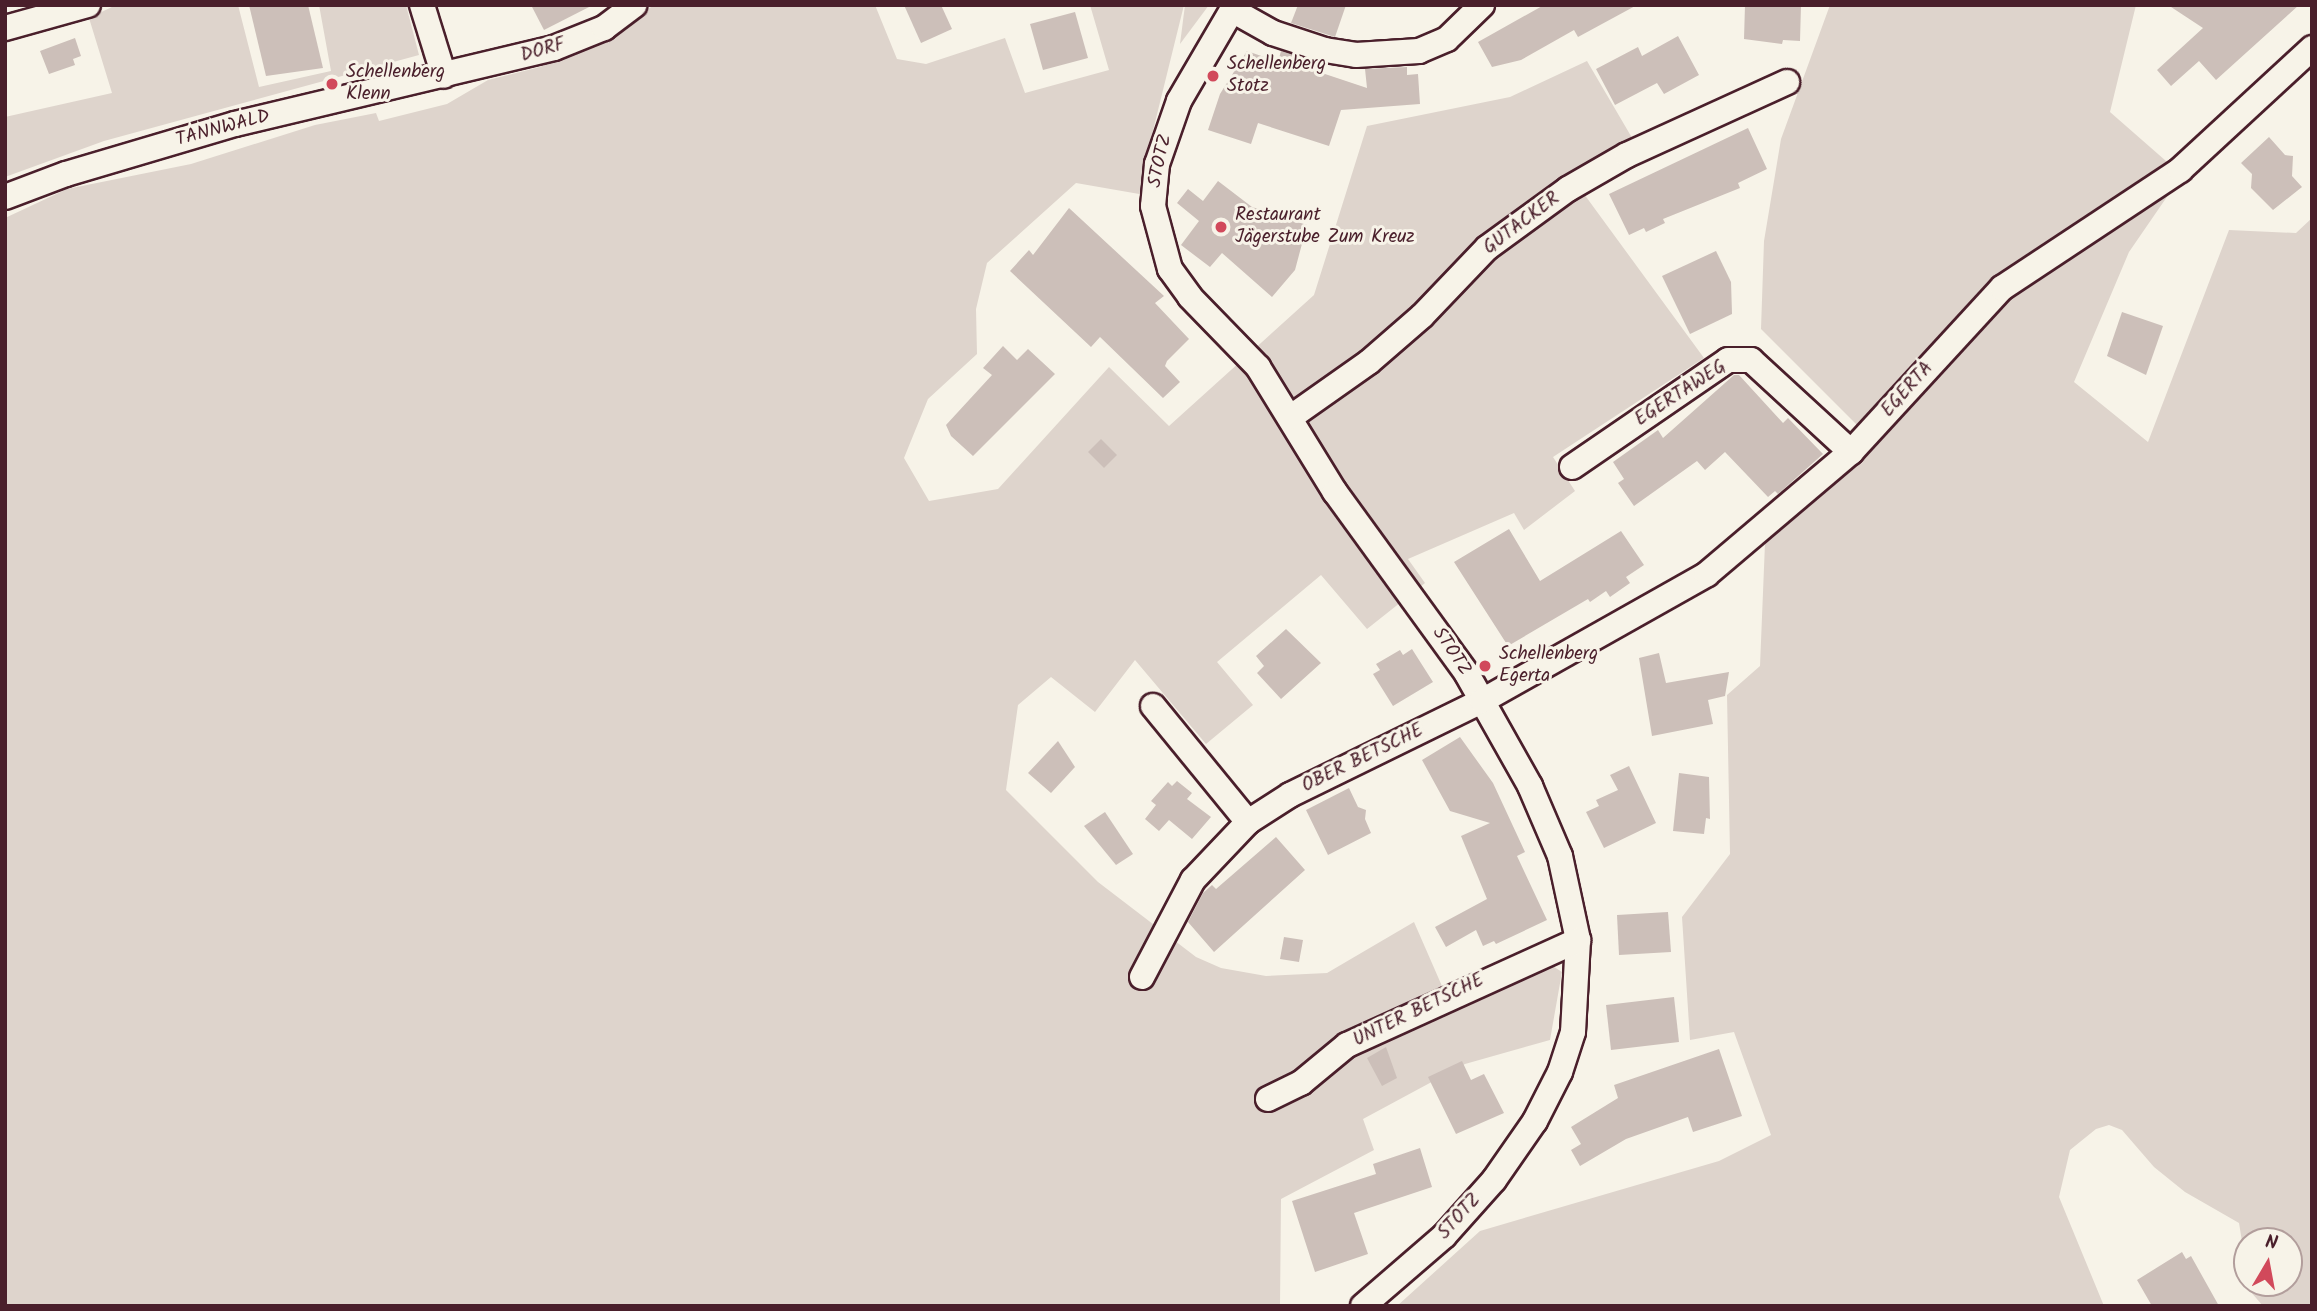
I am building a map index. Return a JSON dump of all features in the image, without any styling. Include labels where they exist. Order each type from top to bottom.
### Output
[{"type":"street","points":[[5,28],[88,5]]},
{"type":"street","points":[[422,5],[444,76]]},
{"type":"street","name":"DORF","points":[[444,76],[572,43],[604,27],[634,5]]},
{"type":"street","points":[[1233,7],[1273,33],[1325,50],[1356,55],[1419,51],[1447,39],[1482,5]]},
{"type":"street","name":"STOTZ","points":[[1233,7],[1194,72],[1165,134],[1153,206],[1170,269],[1191,297],[1258,367],[1335,492],[1441,636],[1482,701],[1530,786],[1560,856],[1578,940],[1573,1032],[1560,1072],[1535,1121],[1494,1180],[1444,1236],[1363,1306]]},
{"type":"street","name":"EGERTA","points":[[1482,701],[1707,574],[1851,452],[2001,288],[2180,170],[2312,48]]},
{"type":"street","name":"TANNWALD","points":[[5,197],[66,174],[235,124],[444,76]]},
{"type":"street","name":"GUTACKER","points":[[1291,417],[1369,362],[1422,316],[1487,248],[1568,189],[1627,155],[1787,82]]},
{"type":"street","name":"EGERTAWEG","points":[[1572,467],[1728,360],[1751,360],[1851,452]]},
{"type":"street","name":"OBER BETSCHE","points":[[1142,977],[1193,880],[1248,822],[1290,795],[1482,701]]},
{"type":"street","points":[[1153,706],[1248,822]]},
{"type":"street","name":"UNTER BETSCHE","points":[[1268,1099],[1301,1083],[1347,1045],[1565,943],[1578,940]]},
{"type":"shaded area","points":[[116,5],[238,5],[259,87],[331,71],[319,5],[406,5],[419,55],[104,141],[5,177],[5,117],[112,93],[89,18]]},
{"type":"shaded area","points":[[654,5],[875,5],[897,59],[926,64],[1005,38],[1025,93],[1109,70],[1090,5],[1184,5],[1145,163],[1145,195],[1076,183],[987,263],[976,309],[977,354],[928,399],[904,458],[929,501],[998,489],[1109,367],[1169,426],[1314,295],[1367,126],[1510,97],[1587,61],[1645,160],[1584,194],[1704,358],[1553,457],[1575,491],[1524,530],[1514,513],[1408,559],[1425,583],[1367,629],[1321,575],[1217,662],[1253,705],[1206,744],[1135,660],[1095,712],[1051,677],[1018,705],[1006,790],[1098,882],[1196,957],[1221,968],[1266,976],[1327,973],[1414,922],[1452,1009],[1551,965],[1562,972],[1550,1040],[1465,1064],[1363,1119],[1374,1150],[1281,1199],[1280,1306],[5,1306],[5,218],[67,189],[191,164],[315,125],[376,113],[379,121],[447,104],[488,80],[540,67],[607,37]]},
{"type":"shaded area","points":[[1185,5],[1209,5],[1180,44]]},
{"type":"shaded area","points":[[1830,5],[2136,5],[2110,112],[2182,175],[2129,252],[2074,382],[2148,442],[2229,230],[2296,233],[2312,218],[2312,1306],[2263,1306],[2255,1297],[2303,1297],[2303,1227],[2240,1227],[2239,1223],[2185,1192],[2154,1167],[2122,1130],[2109,1125],[2096,1129],[2070,1150],[2059,1197],[2104,1306],[1397,1306],[1480,1231],[1719,1161],[1771,1135],[1734,1032],[1690,1040],[1682,917],[1730,854],[1727,695],[1760,666],[1765,543],[1855,465],[1856,424],[1761,329],[1764,241],[1781,139]]},
{"type":"building","points":[[249,5],[308,5],[323,68],[266,76]]},
{"type":"building","points":[[531,5],[593,5],[544,30]]},
{"type":"building","points":[[904,5],[941,5],[952,29],[921,43]]},
{"type":"building","points":[[1298,5],[1346,5],[1335,37],[1291,23]]},
{"type":"building","points":[[1544,5],[1637,5],[1578,37],[1574,30],[1521,60],[1492,67],[1478,42]]},
{"type":"building","points":[[1745,5],[1801,5],[1800,41],[1783,40],[1782,44],[1744,39]]},
{"type":"building","points":[[2168,5],[2299,5],[2216,80],[2199,61],[2171,86],[2157,70],[2203,28]]},
{"type":"building","points":[[1075,12],[1088,58],[1043,70],[1030,24]]},
{"type":"building","points":[[1678,36],[1699,75],[1664,94],[1657,83],[1615,105],[1596,69],[1638,47],[1642,56]]},
{"type":"building","points":[[75,38],[81,56],[73,59],[75,65],[49,74],[40,51]]},
{"type":"building","points":[[1247,51],[1278,62],[1281,51],[1325,65],[1322,73],[1367,88],[1365,69],[1407,67],[1407,75],[1418,74],[1420,104],[1341,110],[1329,146],[1258,123],[1251,144],[1208,130],[1220,94]]},
{"type":"building","points":[[1748,128],[1767,169],[1738,183],[1740,188],[1663,219],[1665,223],[1646,232],[1644,228],[1629,235],[1609,194]]},
{"type":"building","points":[[2269,137],[2285,155],[2293,156],[2292,176],[2302,187],[2273,210],[2251,188],[2252,174],[2241,163]]},
{"type":"building","points":[[1218,181],[1252,207],[1307,225],[1295,270],[1272,297],[1222,253],[1210,267],[1181,245],[1199,221],[1177,203],[1188,189],[1203,201]]},
{"type":"building","points":[[1069,208],[1164,296],[1155,303],[1189,339],[1167,361],[1165,366],[1180,382],[1163,398],[1100,337],[1091,347],[1010,271],[1029,250],[1033,255]]},
{"type":"building","points":[[1716,251],[1731,282],[1732,314],[1690,334],[1662,276]]},
{"type":"building","points":[[2122,312],[2163,326],[2146,375],[2107,356]]},
{"type":"building","points":[[1003,346],[1017,360],[1028,349],[1055,374],[973,456],[951,436],[946,425],[992,375],[983,368]]},
{"type":"building","points":[[1734,375],[1739,375],[1783,423],[1788,418],[1823,454],[1778,494],[1775,491],[1768,497],[1725,452],[1705,470],[1697,461],[1634,506],[1618,483],[1624,479],[1613,462],[1658,430],[1663,438]]},
{"type":"building","points":[[1101,439],[1117,455],[1104,468],[1088,452]]},
{"type":"building","points":[[1509,529],[1540,581],[1621,531],[1644,565],[1626,577],[1630,583],[1610,597],[1606,591],[1590,602],[1588,599],[1508,646],[1454,562]]},
{"type":"building","points":[[1286,629],[1321,663],[1281,699],[1257,673],[1264,666],[1256,656]]},
{"type":"building","points":[[1412,649],[1433,682],[1393,706],[1373,674],[1380,670],[1376,664],[1400,650],[1403,655]]},
{"type":"building","points":[[1659,653],[1666,683],[1729,672],[1725,696],[1708,700],[1713,724],[1652,736],[1639,658]]},
{"type":"building","points":[[1460,737],[1493,783],[1525,852],[1517,856],[1547,920],[1496,944],[1494,941],[1483,946],[1476,930],[1446,947],[1435,927],[1487,899],[1461,836],[1490,823],[1450,811],[1422,760]]},
{"type":"building","points":[[1058,741],[1075,767],[1051,793],[1028,773]]},
{"type":"building","points":[[1629,766],[1656,823],[1604,848],[1586,812],[1599,806],[1596,800],[1618,790],[1610,775]]},
{"type":"building","points":[[1679,773],[1709,777],[1710,819],[1706,818],[1704,834],[1673,831]]},
{"type":"building","points":[[1177,781],[1192,793],[1187,799],[1211,817],[1192,839],[1169,820],[1159,831],[1145,819],[1156,805],[1151,801],[1168,782],[1172,786]]},
{"type":"building","points":[[1349,788],[1358,807],[1366,810],[1365,819],[1371,833],[1328,855],[1306,810]]},
{"type":"building","points":[[1105,812],[1133,854],[1116,865],[1084,826]]},
{"type":"building","points":[[1276,837],[1305,870],[1214,952],[1188,922],[1203,893],[1212,885],[1216,889]]},
{"type":"building","points":[[1668,912],[1671,952],[1619,955],[1617,915]]},
{"type":"building","points":[[1284,937],[1303,940],[1299,962],[1280,959]]},
{"type":"building","points":[[1674,997],[1679,1042],[1611,1050],[1606,1005]]},
{"type":"building","points":[[1386,1047],[1397,1078],[1382,1086],[1367,1058]]},
{"type":"building","points":[[1719,1049],[1742,1116],[1693,1132],[1688,1117],[1626,1139],[1580,1166],[1571,1150],[1581,1144],[1571,1127],[1618,1098],[1614,1085]]},
{"type":"building","points":[[1462,1061],[1471,1080],[1484,1074],[1504,1113],[1456,1134],[1428,1077]]},
{"type":"building","points":[[1420,1148],[1432,1187],[1354,1213],[1368,1254],[1315,1272],[1292,1201],[1376,1174],[1373,1164]]},
{"type":"building","points":[[2182,1252],[2186,1259],[2191,1256],[2219,1306],[2152,1306],[2137,1280]]},
{"type":"place","name":"Schellenberg Stotz","points":[[1213,76]]},
{"type":"place","name":"Schellenberg Klenn","points":[[332,84]]},
{"type":"place","name":"Restaurant Jägerstube Zum Kreuz","points":[[1221,227]]},
{"type":"place","name":"Schellenberg Egerta","points":[[1485,666]]}]
